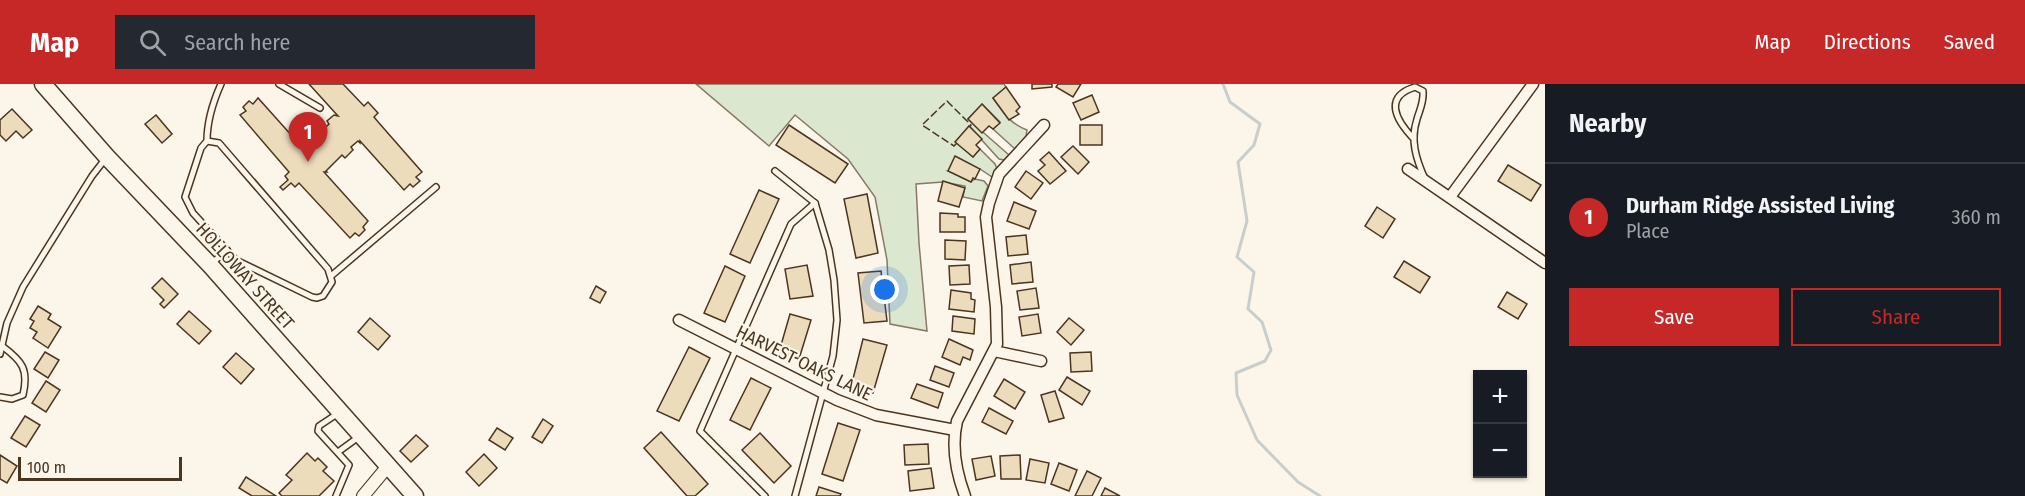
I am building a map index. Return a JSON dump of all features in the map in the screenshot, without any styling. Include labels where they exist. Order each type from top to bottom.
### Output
[{"type":"highway","name":"HOLLOWAY STREET","points":[[43,84],[107,157],[210,265],[415,496]]},
{"type":"street","points":[[1450,197],[1533,84]]},
{"type":"street","points":[[965,496],[954,461],[955,430],[957,421],[998,344],[986,217],[999,174],[1044,125]]},
{"type":"street","points":[[1408,169],[1545,263]]},
{"type":"street","name":"HARVEST OAKS LANE","points":[[679,320],[822,394],[876,415],[955,430]]},
{"type":"street","points":[[994,351],[1041,361]]},
{"type":"street","points":[[363,496],[388,466]]},
{"type":"lane","points":[[279,84],[320,108]]},
{"type":"lane","points":[[207,141],[219,143],[328,269],[332,282],[323,296],[317,298],[236,260],[193,213],[185,197],[201,148],[207,141],[213,103],[221,85]]},
{"type":"lane","points":[[1413,138],[1400,124],[1394,110],[1404,90],[1415,87],[1423,91],[1424,100],[1416,121],[1413,138],[1417,159],[1426,180]]},
{"type":"lane","points":[[0,354],[7,323],[23,287],[92,176],[107,157]]},
{"type":"lane","points":[[775,171],[815,202],[829,250],[837,320],[833,356],[795,496]]},
{"type":"lane","points":[[331,276],[436,187]]},
{"type":"lane","points":[[765,496],[700,431],[791,224],[815,202]]},
{"type":"lane","points":[[210,265],[226,250]]},
{"type":"lane","points":[[0,397],[12,399],[23,394],[26,381],[23,365],[16,356],[2,346]]},
{"type":"lane","points":[[336,496],[349,465],[318,431],[319,426],[341,412]]},
{"type":"lane","points":[[338,452],[361,435]]},
{"type":"green space","points":[[696,84],[1004,84],[1006,87],[993,98],[1011,121],[1027,130],[1026,136],[1015,149],[993,129],[1000,122],[982,104],[968,119],[1009,155],[1004,160],[999,159],[969,126],[956,142],[973,157],[980,149],[997,169],[992,177],[980,169],[948,171],[971,182],[975,179],[984,181],[988,186],[982,201],[963,197],[965,186],[943,182],[916,184],[927,331],[890,324],[887,260],[875,197],[848,159],[795,115],[769,146]]},
{"type":"building","points":[[309,84],[343,84],[364,106],[368,102],[378,113],[374,117],[422,172],[416,177],[420,181],[413,187],[410,184],[404,190],[358,141],[351,147],[353,150],[345,158],[342,155],[327,172],[324,172],[368,221],[363,227],[365,230],[359,236],[355,233],[350,238],[299,183],[295,187],[291,183],[283,190],[280,187],[288,180],[285,176],[289,172],[240,115],[246,111],[243,107],[249,101],[253,104],[258,98],[301,146],[303,144],[303,147],[329,124],[327,121],[334,115],[338,116]]},
{"type":"building","points":[[1032,84],[1052,84],[1052,87],[1032,89]]},
{"type":"building","points":[[1058,84],[1081,84],[1073,97],[1056,87]]},
{"type":"building","points":[[1006,87],[1020,107],[1016,111],[1019,114],[1009,120],[993,98]]},
{"type":"building","points":[[1092,95],[1099,112],[1081,120],[1073,103]]},
{"type":"building","points":[[982,104],[1000,123],[993,129],[989,126],[982,133],[968,119]]},
{"type":"building","points":[[12,109],[32,130],[23,138],[16,131],[6,141],[0,135],[0,120]]},
{"type":"building","points":[[156,115],[172,134],[162,143],[145,124]]},
{"type":"building","points":[[789,125],[848,164],[835,183],[776,145]]},
{"type":"building","points":[[1080,125],[1102,125],[1102,145],[1080,145]]},
{"type":"building","points":[[969,126],[982,139],[976,145],[980,149],[973,157],[955,142]]},
{"type":"building","points":[[1073,146],[1089,162],[1078,174],[1061,157]]},
{"type":"building","points":[[1049,152],[1066,171],[1050,184],[1038,171],[1045,165],[1040,160]]},
{"type":"building","points":[[955,156],[980,169],[971,182],[948,171]]},
{"type":"building","points":[[1508,165],[1541,185],[1531,201],[1498,181]]},
{"type":"building","points":[[1026,171],[1043,183],[1031,199],[1015,187]]},
{"type":"building","points":[[943,181],[965,188],[959,207],[938,201]]},
{"type":"building","points":[[759,190],[779,199],[750,263],[730,254]]},
{"type":"building","points":[[867,194],[878,253],[856,258],[844,199]]},
{"type":"building","points":[[1014,202],[1036,211],[1029,229],[1007,221]]},
{"type":"building","points":[[1377,207],[1395,219],[1383,238],[1365,226]]},
{"type":"building","points":[[940,213],[958,214],[958,217],[965,217],[965,232],[940,232]]},
{"type":"building","points":[[1026,235],[1028,254],[1008,256],[1006,237]]},
{"type":"building","points":[[945,240],[966,241],[965,260],[945,259]]},
{"type":"building","points":[[1404,261],[1430,277],[1420,293],[1394,277]]},
{"type":"building","points":[[1031,262],[1033,282],[1012,284],[1010,265]]},
{"type":"building","points":[[807,265],[813,296],[790,299],[785,269]]},
{"type":"building","points":[[969,265],[970,284],[950,285],[949,266]]},
{"type":"building","points":[[725,266],[745,276],[725,322],[704,313]]},
{"type":"building","points":[[881,271],[887,321],[864,323],[858,273]]},
{"type":"building","points":[[162,278],[178,294],[164,308],[160,304],[164,300],[152,288]]},
{"type":"building","points":[[596,286],[606,292],[600,303],[590,298]]},
{"type":"building","points":[[1036,288],[1039,308],[1020,310],[1017,291]]},
{"type":"building","points":[[951,290],[971,293],[971,299],[975,300],[974,312],[949,309]]},
{"type":"building","points":[[1507,292],[1527,304],[1518,319],[1498,307]]},
{"type":"building","points":[[38,306],[51,314],[48,319],[61,327],[48,348],[33,338],[37,332],[30,328],[34,321],[30,319]]},
{"type":"building","points":[[189,311],[211,331],[199,344],[177,324]]},
{"type":"building","points":[[790,314],[811,320],[799,359],[779,352]]},
{"type":"building","points":[[1038,314],[1041,333],[1022,336],[1019,317]]},
{"type":"building","points":[[953,316],[975,319],[974,334],[952,331]]},
{"type":"building","points":[[370,318],[390,336],[378,350],[358,332]]},
{"type":"building","points":[[1069,318],[1084,330],[1071,345],[1057,332]]},
{"type":"building","points":[[863,339],[887,345],[873,393],[851,387]]},
{"type":"building","points":[[949,339],[973,350],[970,360],[963,357],[960,365],[942,357]]},
{"type":"building","points":[[689,347],[710,358],[679,421],[657,411]]},
{"type":"building","points":[[45,352],[59,360],[48,378],[34,369]]},
{"type":"building","points":[[1091,352],[1092,371],[1071,372],[1070,353]]},
{"type":"building","points":[[236,353],[254,369],[241,384],[223,367]]},
{"type":"building","points":[[935,366],[954,373],[949,387],[930,380]]},
{"type":"building","points":[[1067,377],[1090,391],[1082,405],[1059,390]]},
{"type":"building","points":[[751,378],[771,388],[750,430],[730,420]]},
{"type":"building","points":[[1004,379],[1025,392],[1015,409],[994,396]]},
{"type":"building","points":[[46,381],[60,390],[46,412],[32,403]]},
{"type":"building","points":[[917,384],[943,393],[938,408],[911,398]]},
{"type":"building","points":[[1055,391],[1064,418],[1049,422],[1041,395]]},
{"type":"building","points":[[989,408],[1013,421],[1006,434],[982,422]]},
{"type":"building","points":[[25,416],[40,425],[26,447],[11,438]]},
{"type":"building","points":[[543,419],[553,426],[542,443],[532,437]]},
{"type":"building","points":[[838,423],[860,430],[843,481],[822,474]]},
{"type":"building","points":[[497,428],[513,438],[505,450],[489,440]]},
{"type":"building","points":[[661,432],[708,484],[695,496],[687,496],[644,448]]},
{"type":"building","points":[[760,433],[791,466],[774,483],[742,450]]},
{"type":"building","points":[[416,435],[428,446],[411,462],[400,451]]},
{"type":"building","points":[[928,444],[929,464],[905,465],[904,445]]},
{"type":"building","points":[[307,453],[315,461],[318,458],[327,467],[323,471],[334,481],[319,496],[282,496],[279,493],[292,480],[286,475]]},
{"type":"building","points":[[484,454],[497,468],[479,486],[466,472]]},
{"type":"building","points":[[0,455],[17,466],[7,483],[0,479]]},
{"type":"building","points":[[1020,455],[1021,479],[1001,479],[1000,456]]},
{"type":"building","points":[[991,456],[995,476],[976,480],[972,459]]},
{"type":"building","points":[[1030,459],[1049,463],[1045,483],[1026,480]]},
{"type":"building","points":[[1059,463],[1077,470],[1069,491],[1051,484]]},
{"type":"building","points":[[931,468],[934,488],[910,491],[908,471]]},
{"type":"building","points":[[1087,471],[1101,478],[1092,496],[1075,496]]},
{"type":"building","points":[[246,477],[276,496],[252,496],[239,488]]},
{"type":"building","points":[[819,487],[841,494],[840,496],[816,496]]},
{"type":"building","points":[[1105,488],[1120,496],[1101,496]]},
{"type":"waterway","points":[[1223,84],[1230,102],[1260,124],[1254,145],[1238,162],[1247,221],[1237,257],[1254,272],[1248,309],[1262,322],[1271,350],[1265,361],[1236,373],[1237,395],[1257,440],[1298,482],[1320,496]]},
{"type":"fence","points":[[957,143],[954,146],[922,125],[947,101],[971,125],[970,127]]},
{"type":"place","name":"Durham Ridge Assisted Living","points":[[308,162]]}]
